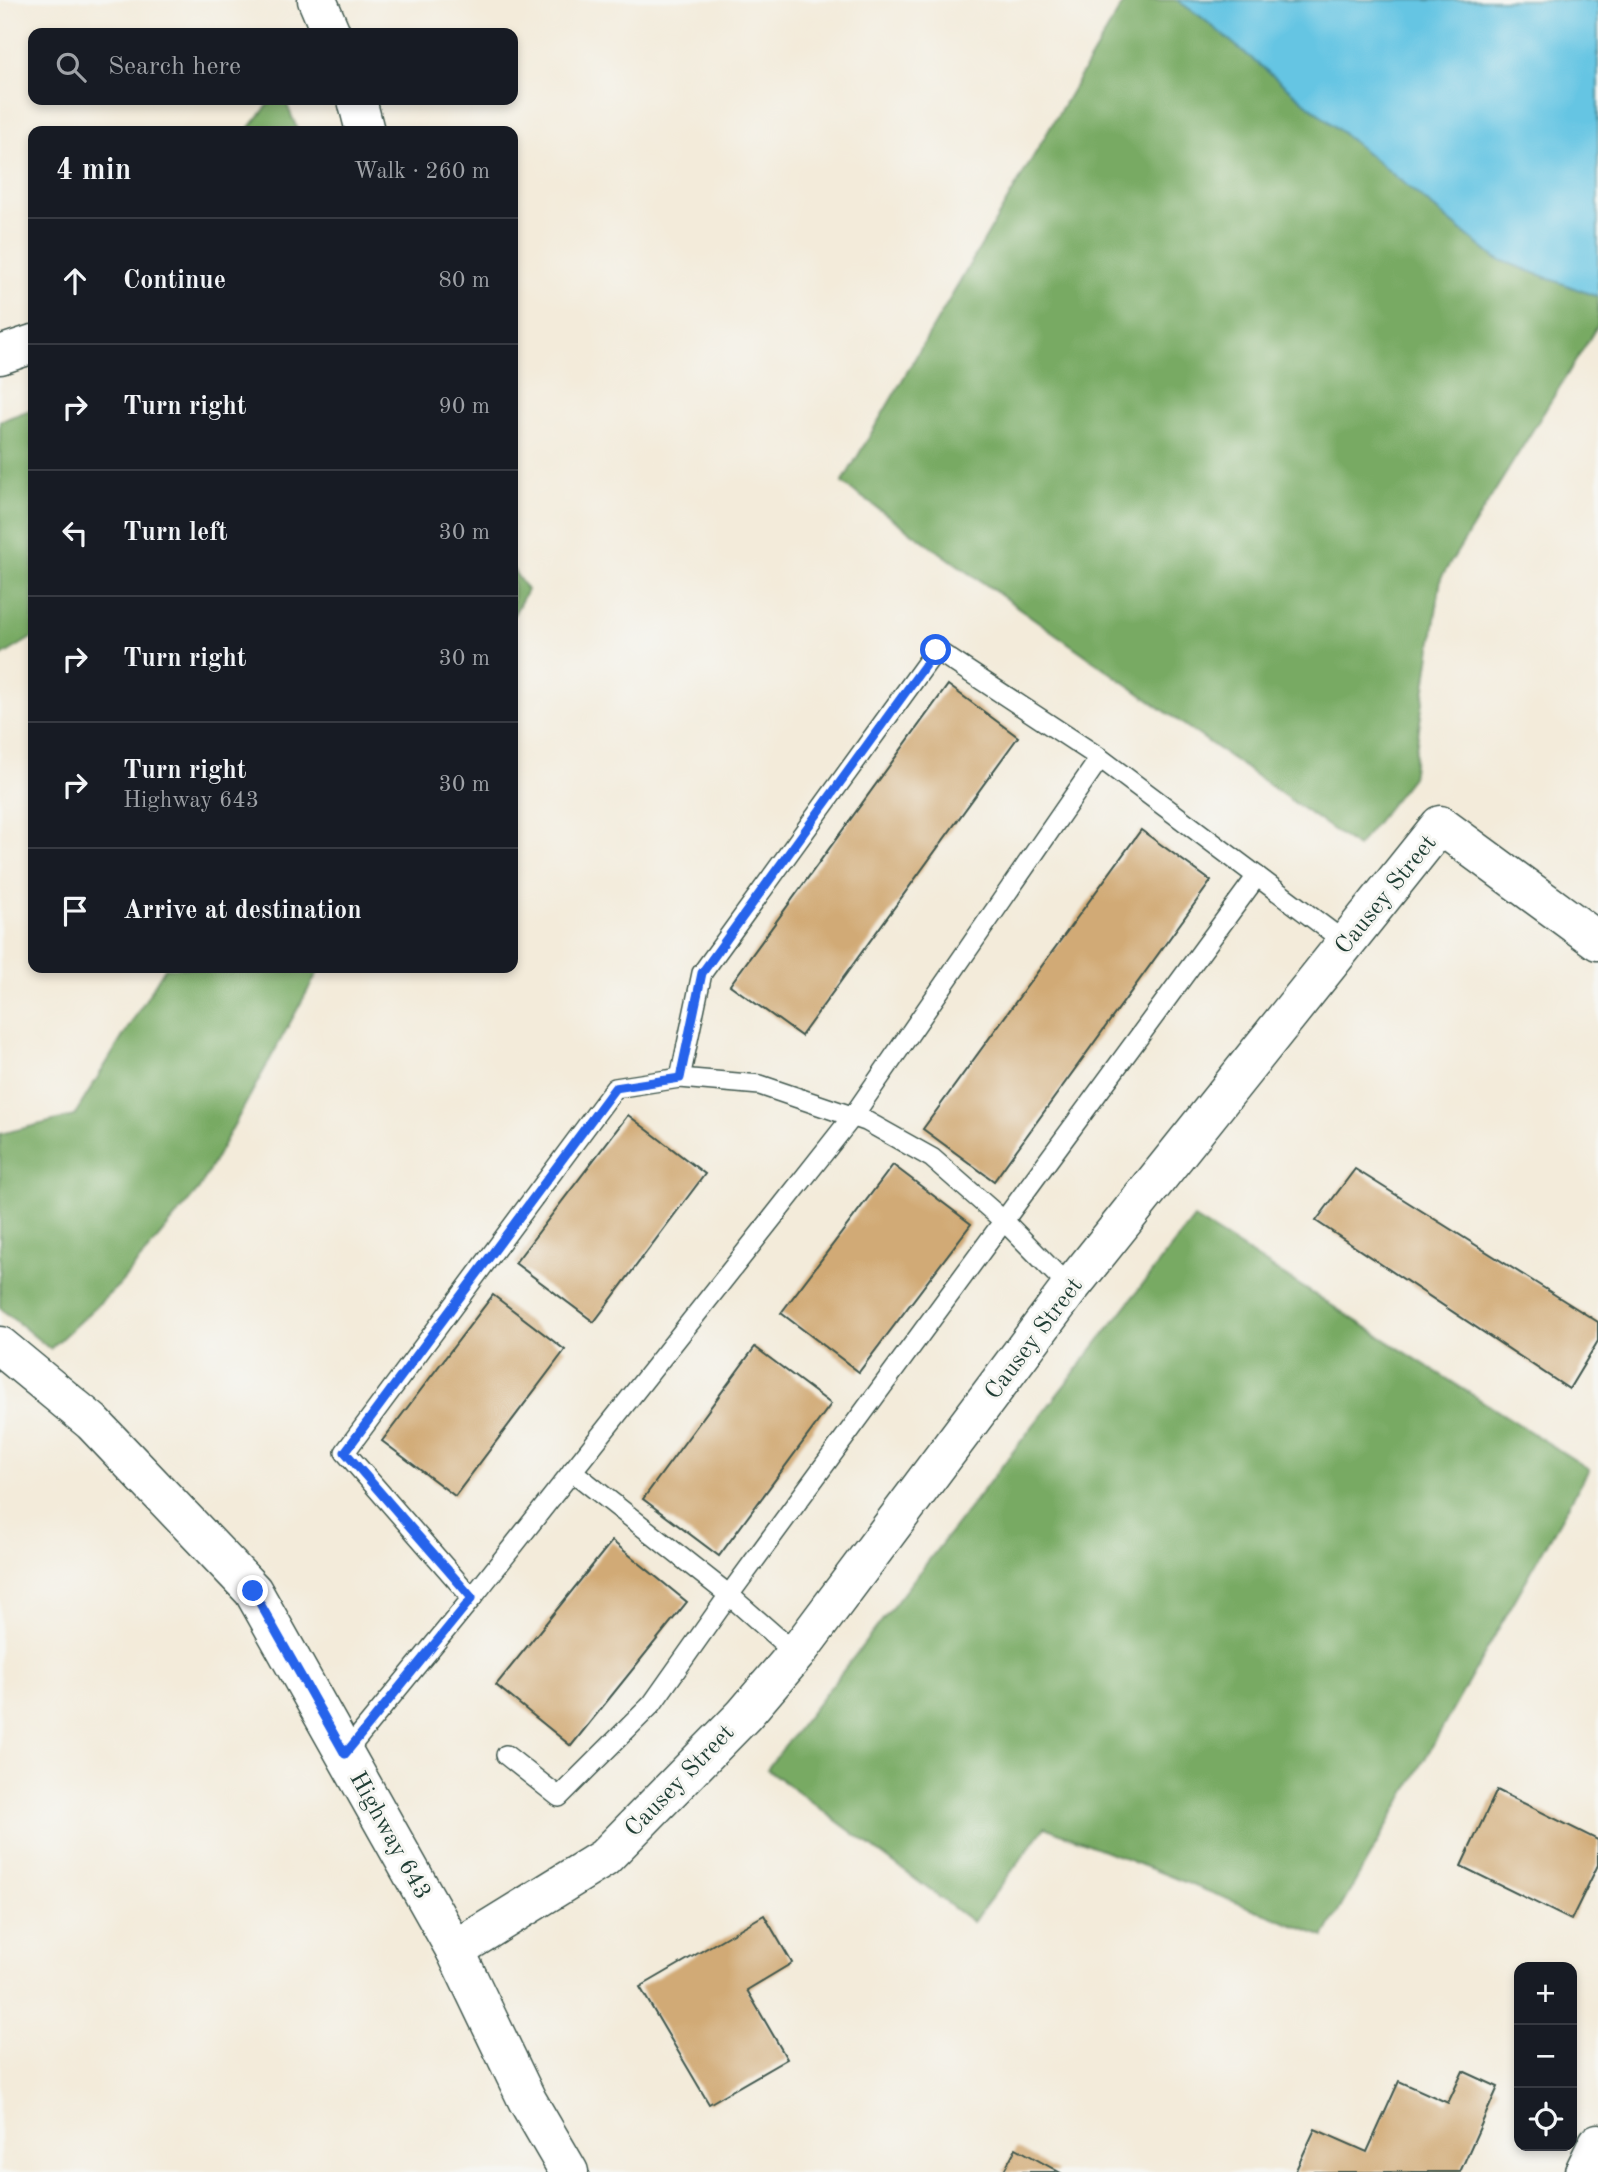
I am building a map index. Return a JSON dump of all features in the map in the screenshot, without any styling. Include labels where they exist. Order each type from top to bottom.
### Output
[{"type":"street","points":[[317,0],[329,28]]},
{"type":"street","points":[[358,105],[364,126]]},
{"type":"street","points":[[0,355],[28,346]]},
{"type":"street","name":"Causey Street","points":[[455,1950],[604,1858],[744,1715],[796,1654],[1070,1288],[1440,825],[1598,941]]},
{"type":"street","name":"Highway 643","points":[[0,1346],[92,1422],[253,1591],[455,1950],[527,2100],[569,2172]]},
{"type":"street","points":[[1584,2172],[1598,2143]]},
{"type":"lane","points":[[680,1078],[702,973],[936,650],[1100,758],[1346,943]]},
{"type":"lane","points":[[345,1754],[472,1598],[853,1116],[1100,758]]},
{"type":"lane","points":[[506,1755],[559,1797],[652,1704],[729,1595],[1257,876]]},
{"type":"lane","points":[[472,1598],[345,1452],[615,1088],[680,1078],[760,1085],[866,1121],[932,1157],[1004,1222],[1070,1288]]},
{"type":"lane","points":[[572,1471],[729,1595],[796,1654]]},
{"type":"green space","points":[[1125,0],[1177,0],[1495,258],[1598,297],[1598,325],[1441,578],[1412,777],[1357,847],[842,483]]},
{"type":"green space","points":[[268,105],[287,105],[296,126],[251,126]]},
{"type":"green space","points":[[28,411],[28,640],[0,657],[0,421]]},
{"type":"green space","points":[[518,577],[527,590],[518,607]]},
{"type":"green space","points":[[162,973],[317,973],[199,1189],[119,1285],[50,1349],[0,1308],[0,1134],[74,1116]]},
{"type":"green space","points":[[1194,1218],[1589,1469],[1324,1937],[1045,1827],[973,1922],[767,1769]]},
{"type":"water","points":[[1177,0],[1598,0],[1598,297],[1495,258]]},
{"type":"building","points":[[948,685],[1018,737],[801,1036],[730,985]]},
{"type":"building","points":[[1141,830],[1211,881],[994,1181],[923,1129]]},
{"type":"building","points":[[628,1115],[705,1174],[594,1322],[515,1263]]},
{"type":"building","points":[[893,1165],[971,1224],[859,1372],[781,1313]]},
{"type":"building","points":[[1355,1169],[1598,1322],[1598,1341],[1569,1389],[1316,1221]]},
{"type":"building","points":[[493,1295],[565,1350],[455,1496],[382,1441]]},
{"type":"building","points":[[755,1347],[831,1404],[719,1556],[643,1499]]},
{"type":"building","points":[[612,1541],[687,1602],[571,1746],[496,1685]]},
{"type":"building","points":[[1497,1790],[1598,1840],[1598,1865],[1571,1920],[1461,1866]]},
{"type":"building","points":[[764,1915],[792,1963],[747,1990],[787,2059],[709,2104],[640,1987]]},
{"type":"building","points":[[1463,2071],[1498,2087],[1460,2172],[1295,2172],[1315,2129],[1367,2152],[1399,2081],[1448,2103]]},
{"type":"building","points":[[1016,2148],[1059,2172],[1003,2172]]},
{"type":"route","points":[[253,1591],[345,1754],[472,1598],[345,1452],[615,1088],[680,1078],[702,973],[936,650]]}]
